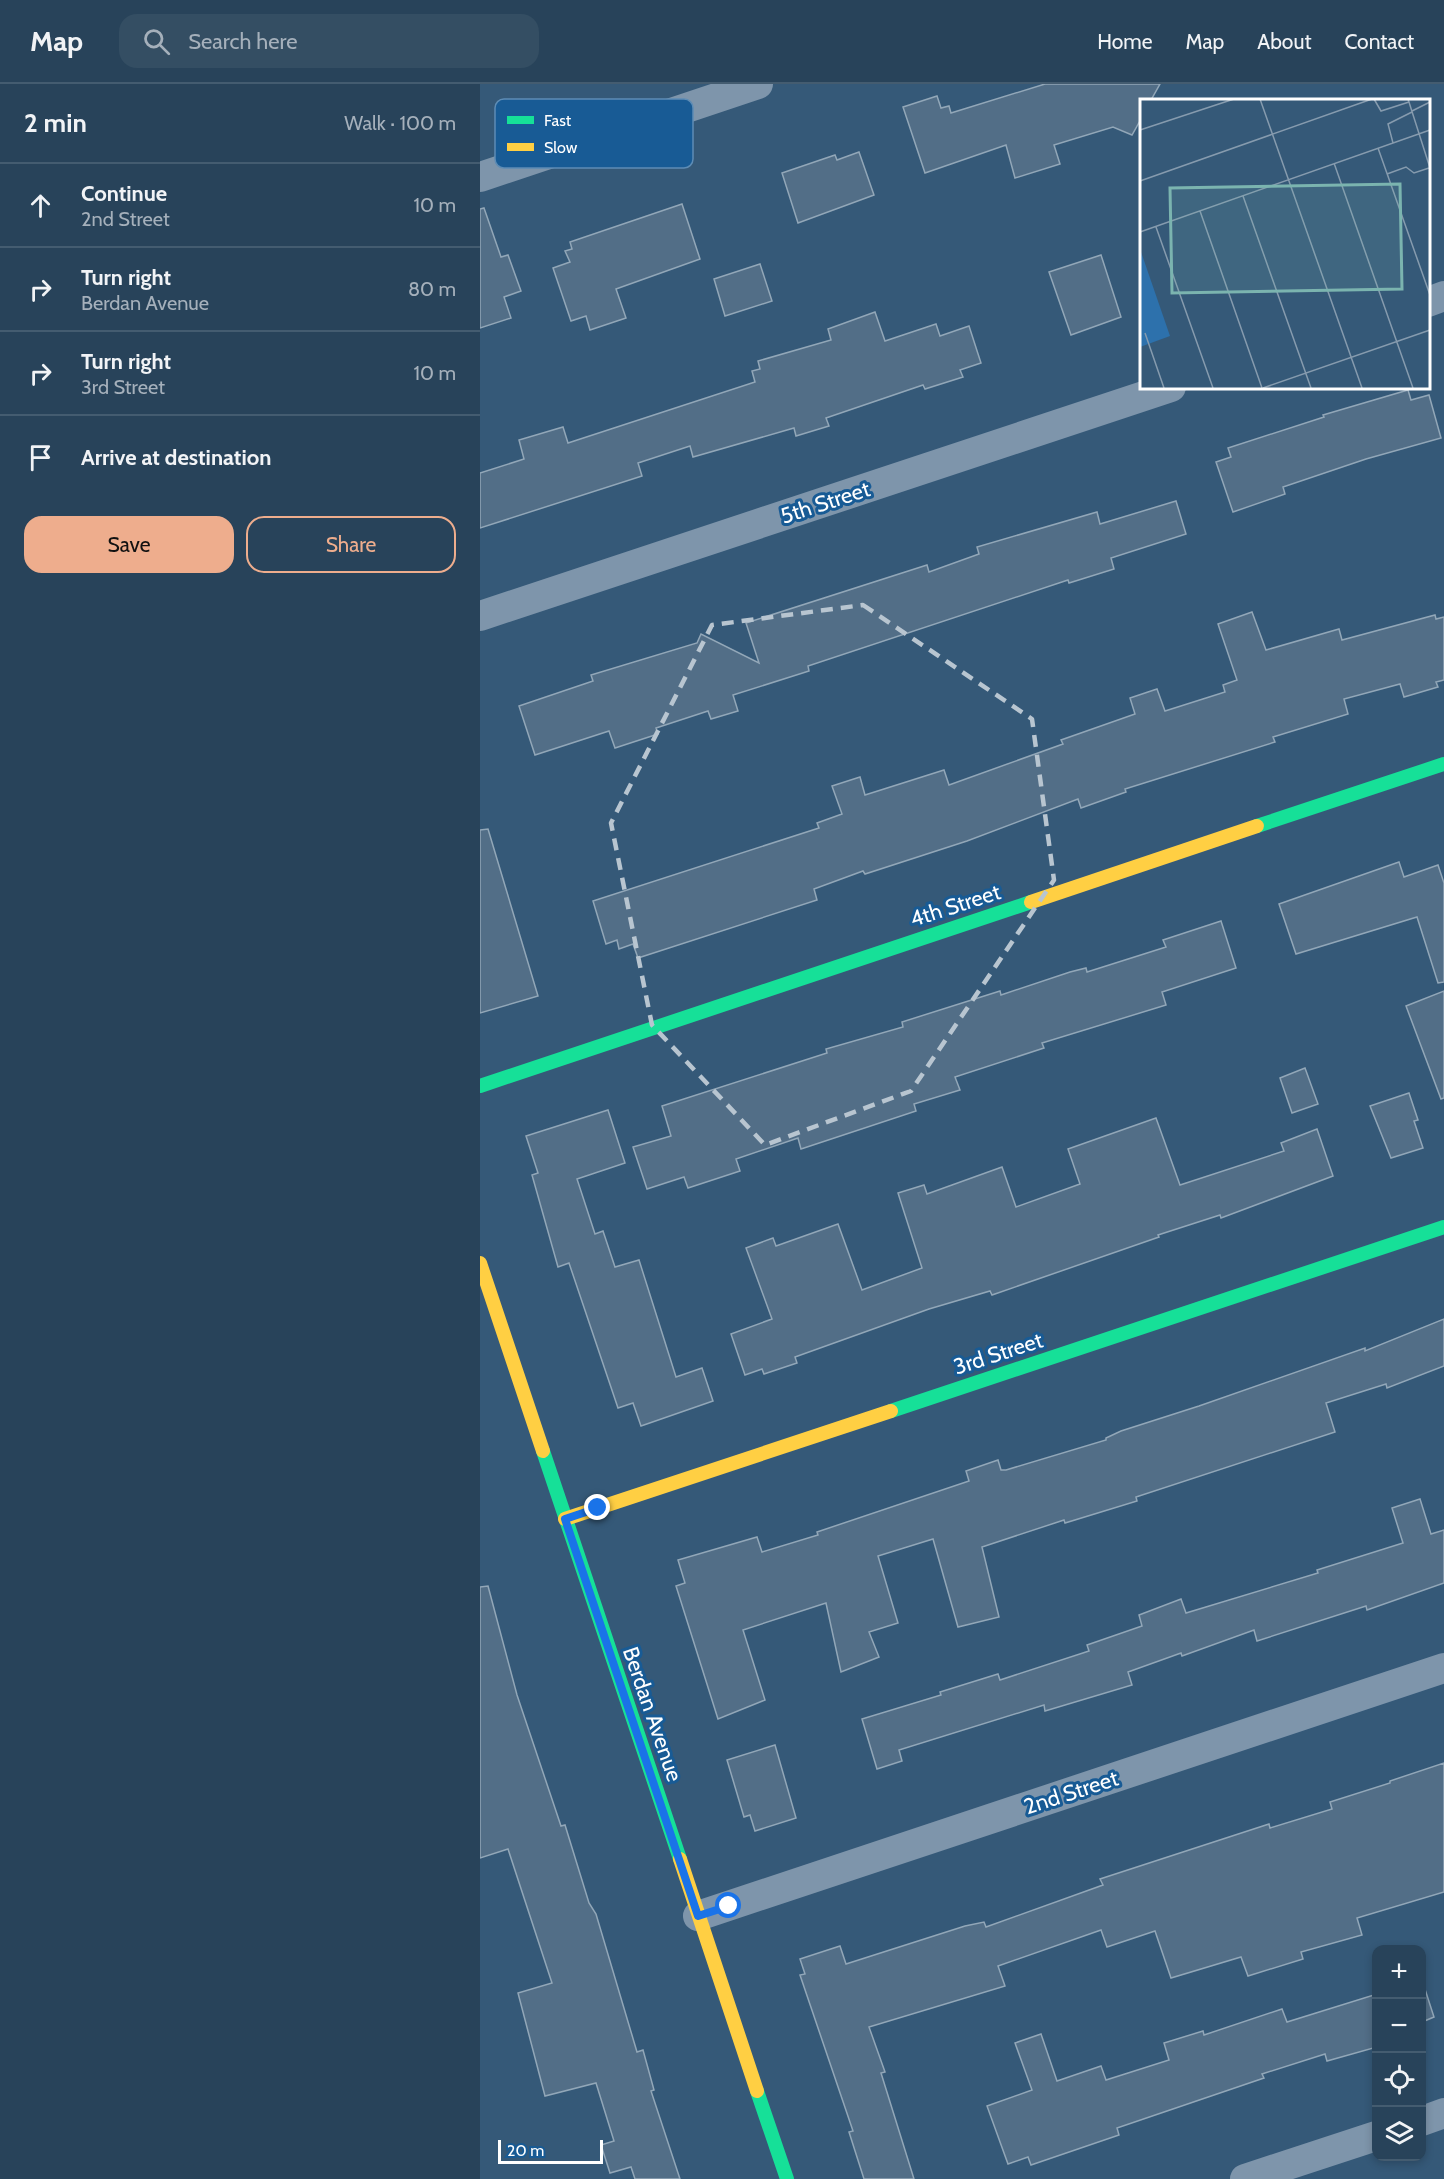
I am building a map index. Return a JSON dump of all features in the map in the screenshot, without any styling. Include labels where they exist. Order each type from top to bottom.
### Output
[{"type":"street","points":[[693,106],[758,84]]},
{"type":"street","points":[[480,177],[507,168]]},
{"type":"street","points":[[1429,302],[1444,296]]},
{"type":"street","name":"5th Street","points":[[480,616],[1168,388]]},
{"type":"street","name":"4th Street","points":[[480,1086],[1444,764]]},
{"type":"street","name":"3rd Street","points":[[565,1519],[1444,1227]]},
{"type":"street","name":"Berdan Avenue","points":[[480,1263],[787,2179]]},
{"type":"street","name":"2nd Street","points":[[698,1916],[1444,1668]]},
{"type":"street","points":[[1426,2120],[1444,2113]]},
{"type":"street","points":[[1245,2179],[1372,2138]]},
{"type":"highlighted area","points":[[863,605],[1032,719],[1054,880],[911,1091],[765,1145],[652,1025],[611,823],[712,625]]},
{"type":"building","points":[[1045,84],[1160,84],[1152,99],[1140,99],[1140,121],[1132,135],[1113,127],[1054,145],[1060,164],[1015,178],[1006,145],[925,173],[903,107],[937,96],[941,108],[949,106],[951,113]]},
{"type":"building","points":[[859,152],[874,195],[798,223],[782,173],[835,155],[837,160]]},
{"type":"building","points":[[682,204],[700,259],[616,289],[626,318],[590,330],[586,316],[571,321],[553,268],[570,262],[565,251],[572,249],[570,242]]},
{"type":"building","points":[[484,208],[501,257],[508,255],[521,291],[504,297],[511,318],[480,328],[480,209]]},
{"type":"building","points":[[1101,255],[1121,317],[1071,335],[1049,272]]},
{"type":"building","points":[[760,264],[772,301],[725,316],[714,279]]},
{"type":"building","points":[[875,312],[885,341],[936,324],[940,336],[969,326],[981,363],[960,370],[963,377],[925,389],[923,385],[826,418],[829,426],[796,436],[794,428],[693,457],[690,446],[638,463],[642,476],[480,528],[480,473],[524,459],[519,440],[563,427],[568,443],[755,382],[752,371],[760,369],[758,361],[831,340],[828,329]]},
{"type":"building","points":[[1408,390],[1411,400],[1429,395],[1441,438],[1366,459],[1283,487],[1285,494],[1233,512],[1216,462],[1231,457],[1228,448],[1324,417],[1323,415]]},
{"type":"building","points":[[1176,501],[1186,534],[1111,558],[1114,569],[1069,583],[1068,580],[808,666],[809,671],[733,695],[738,711],[711,719],[708,711],[656,728],[658,734],[615,748],[609,731],[535,755],[519,706],[593,681],[591,675],[697,643],[701,634],[759,663],[746,623],[927,565],[929,572],[979,554],[977,547],[1097,512],[1100,524]]},
{"type":"building","points":[[1252,612],[1266,650],[1339,629],[1342,640],[1435,615],[1436,619],[1444,617],[1444,680],[1436,682],[1438,687],[1404,697],[1400,684],[1344,699],[1348,714],[1273,737],[1275,742],[1125,789],[1126,792],[1081,808],[1078,799],[967,841],[865,874],[863,871],[814,889],[817,900],[638,958],[633,944],[619,949],[617,940],[606,944],[593,901],[819,828],[817,823],[842,814],[832,786],[860,777],[865,795],[944,770],[949,785],[1063,744],[1061,740],[1135,714],[1130,698],[1157,689],[1165,711],[1225,692],[1223,685],[1237,680],[1218,624]]},
{"type":"building","points":[[488,829],[538,996],[480,1013],[480,830]]},
{"type":"building","points":[[1399,862],[1404,877],[1438,865],[1444,883],[1444,982],[1438,983],[1417,917],[1296,954],[1279,904]]},
{"type":"building","points":[[1221,921],[1236,968],[1162,992],[1166,1005],[1042,1043],[1044,1048],[955,1077],[960,1090],[914,1104],[916,1111],[801,1149],[798,1138],[736,1159],[740,1171],[688,1188],[684,1177],[647,1189],[633,1147],[671,1136],[662,1106],[827,1053],[826,1049],[903,1027],[902,1022],[1000,991],[1001,995],[1070,972],[1086,968],[1087,972],[1166,947],[1163,940]]},
{"type":"building","points":[[1444,991],[1444,1098],[1441,1099],[1406,1006]]},
{"type":"building","points":[[1305,1068],[1318,1104],[1292,1113],[1280,1078]]},
{"type":"building","points":[[1409,1093],[1418,1120],[1414,1121],[1423,1148],[1391,1158],[1370,1106]]},
{"type":"building","points":[[608,1110],[625,1163],[577,1179],[595,1234],[603,1231],[615,1267],[639,1260],[676,1377],[702,1368],[713,1401],[641,1426],[633,1403],[618,1408],[569,1263],[558,1267],[532,1175],[538,1173],[526,1136]]},
{"type":"building","points":[[1156,1118],[1180,1185],[1284,1151],[1281,1143],[1317,1129],[1333,1176],[1221,1218],[1220,1215],[1158,1235],[1159,1237],[992,1295],[990,1291],[929,1309],[795,1357],[797,1363],[764,1374],[762,1369],[745,1375],[731,1334],[772,1319],[746,1248],[773,1238],[776,1246],[838,1224],[862,1290],[922,1268],[898,1193],[924,1185],[927,1194],[1002,1167],[1016,1207],[1080,1184],[1068,1149]]},
{"type":"building","points":[[1444,1319],[1444,1366],[1387,1388],[1386,1384],[1326,1403],[1335,1432],[1136,1497],[1137,1501],[1065,1523],[1064,1520],[982,1547],[999,1617],[958,1627],[933,1539],[878,1556],[898,1623],[869,1632],[879,1657],[841,1672],[826,1603],[743,1630],[765,1700],[718,1719],[676,1586],[685,1583],[678,1560],[757,1537],[762,1552],[818,1535],[817,1532],[969,1481],[966,1471],[998,1460],[1001,1470],[1006,1470],[1106,1440],[1121,1431],[1365,1348],[1365,1351]]},
{"type":"building","points":[[1420,1499],[1431,1534],[1444,1530],[1444,1583],[1367,1610],[1366,1606],[1257,1641],[1254,1630],[1182,1656],[1181,1653],[1128,1672],[1132,1685],[1045,1711],[1044,1705],[899,1750],[902,1761],[877,1769],[862,1719],[941,1695],[940,1692],[998,1674],[1000,1680],[1089,1651],[1087,1645],[1142,1626],[1139,1615],[1181,1599],[1186,1613],[1318,1573],[1317,1570],[1403,1543],[1392,1508]]},
{"type":"building","points":[[488,1586],[517,1695],[561,1826],[565,1825],[589,1903],[596,1914],[637,2052],[643,2050],[654,2090],[651,2091],[680,2179],[635,2179],[631,2167],[610,2173],[601,2145],[614,2141],[596,2083],[545,2096],[518,1993],[552,1983],[508,1849],[480,1858],[480,1587]]},
{"type":"building","points":[[775,1745],[796,1818],[755,1831],[750,1815],[744,1817],[727,1760]]},
{"type":"building","points":[[1444,1763],[1444,1892],[1357,1918],[1362,1935],[1301,1952],[1303,1959],[1248,1976],[1241,1957],[1171,1978],[1155,1931],[1107,1947],[1101,1930],[998,1966],[1005,1986],[869,2027],[885,2072],[881,2073],[914,2179],[864,2179],[849,2132],[853,2131],[800,1975],[805,1974],[800,1959],[840,1946],[846,1964],[965,1926],[984,1922],[986,1927],[1103,1885],[1100,1879],[1269,1824],[1270,1828],[1332,1809],[1330,1802]]},
{"type":"building","points":[[1426,1992],[1434,2017],[1426,2020]]},
{"type":"building","points":[[1372,1996],[1372,2048],[1327,2061],[1325,2054],[1262,2074],[1264,2078],[1117,2128],[1119,2135],[1031,2165],[1028,2157],[1008,2164],[987,2106],[1032,2090],[1015,2043],[1041,2034],[1057,2081],[1101,2066],[1106,2080],[1169,2060],[1164,2043],[1203,2031],[1204,2035],[1282,2009],[1287,2022]]},
{"type":"traffic: fast","points":[[1257,826],[1444,764]]},
{"type":"traffic: fast","points":[[480,1086],[1031,902]]},
{"type":"traffic: fast","points":[[891,1411],[1444,1227]]},
{"type":"traffic: fast","points":[[543,1451],[680,1859]]},
{"type":"traffic: fast","points":[[757,2091],[787,2179]]},
{"type":"traffic: slow","points":[[1031,902],[1257,826]]},
{"type":"traffic: slow","points":[[480,1263],[543,1451]]},
{"type":"traffic: slow","points":[[565,1519],[891,1411]]},
{"type":"traffic: slow","points":[[680,1859],[757,2091]]},
{"type":"route","points":[[598,1508],[565,1519],[698,1916],[729,1906]]}]
